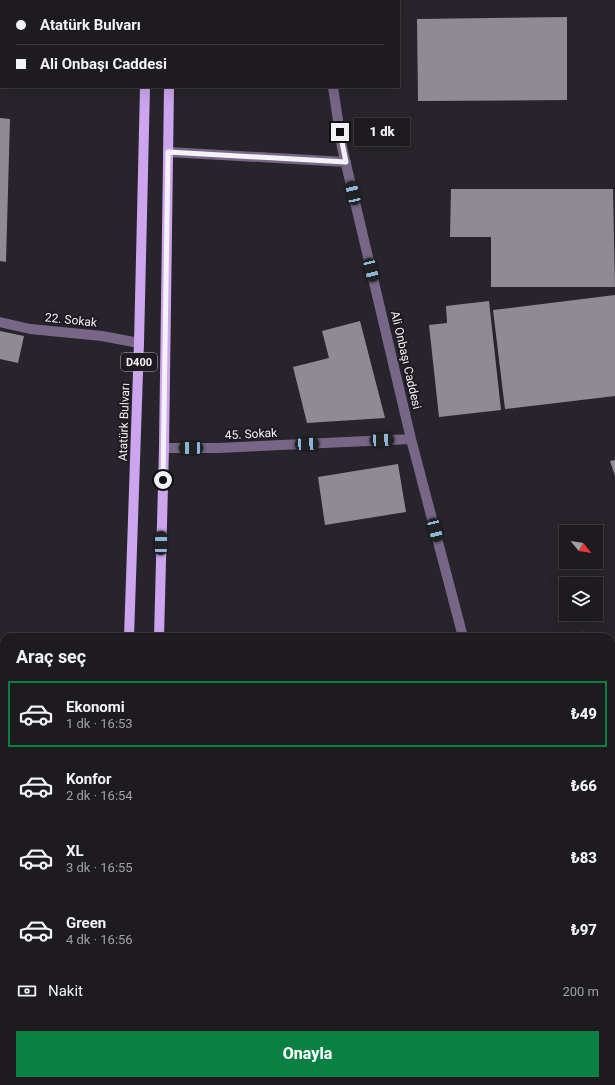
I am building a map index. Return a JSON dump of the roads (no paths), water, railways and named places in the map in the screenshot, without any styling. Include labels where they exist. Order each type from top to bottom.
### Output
[{"type":"main road","name":"Atatürk Bulvarı","points":[[129,633],[139,343],[144,88]]},
{"type":"main road","name":"D400","points":[[158,633],[164,448],[169,88]]},
{"type":"street","name":"Ali Onbaşı Caddesi","points":[[332,88],[342,147],[411,439],[462,633]]},
{"type":"street","points":[[168,152],[346,162]]},
{"type":"street","name":"22. Sokak","points":[[0,322],[30,329],[102,336],[139,343]]},
{"type":"street","name":"45. Sokak","points":[[164,448],[219,448],[411,439]]}]
